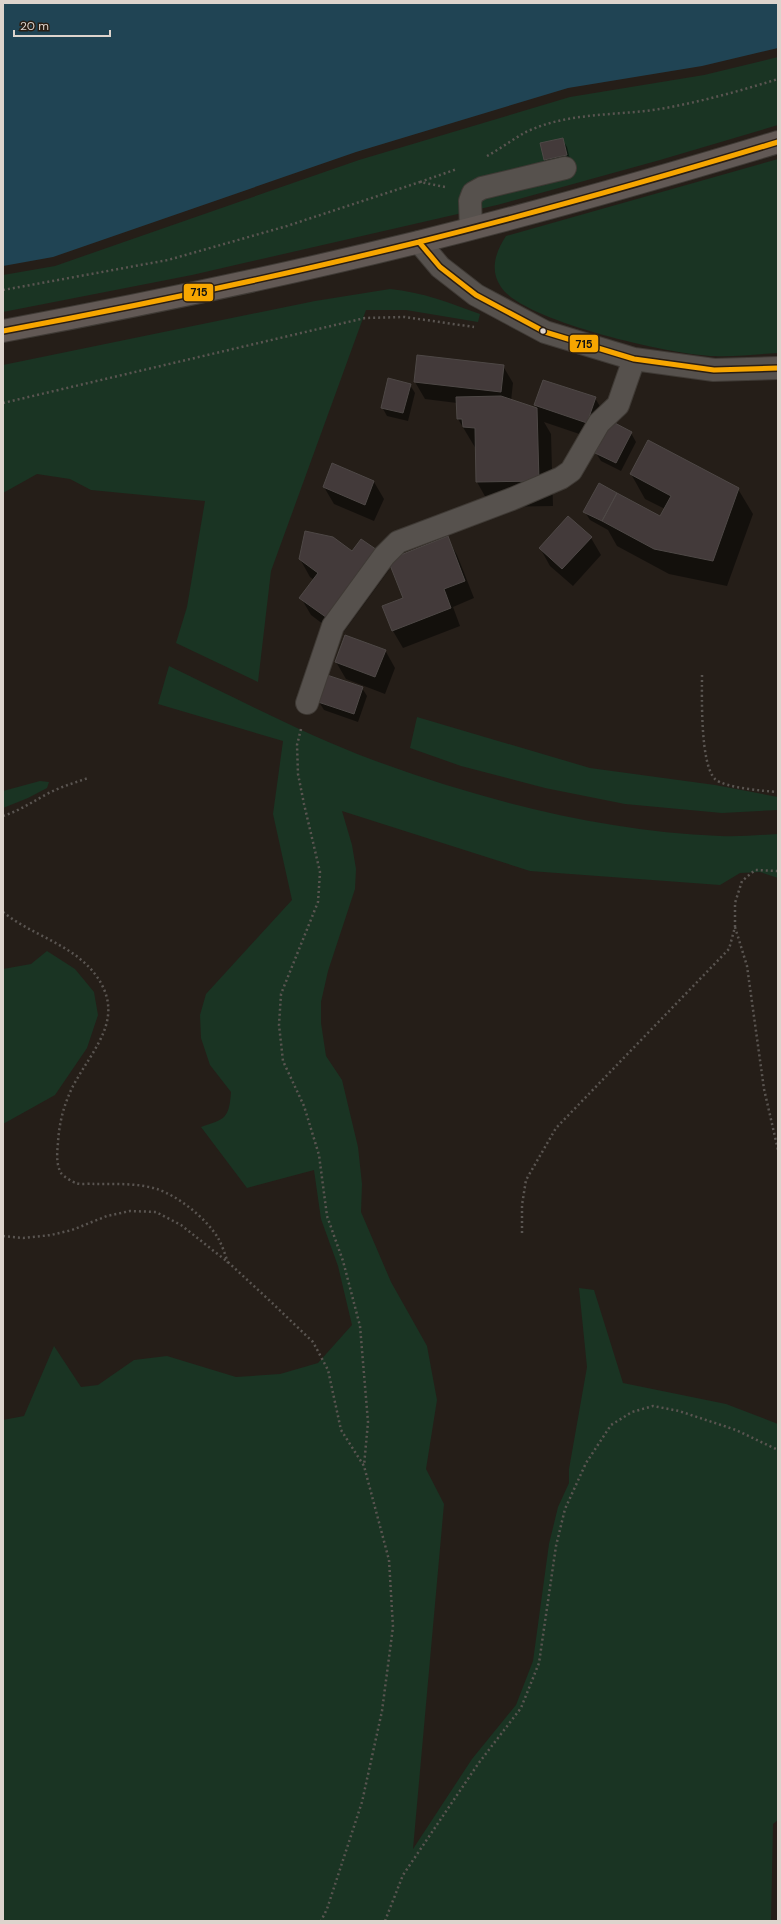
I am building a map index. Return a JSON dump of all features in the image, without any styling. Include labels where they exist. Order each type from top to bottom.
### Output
[{"type":"main road","points":[[3,331],[194,294],[419,242],[667,175],[778,142]]},
{"type":"street","points":[[471,228],[470,201],[472,192],[482,188],[565,168]]},
{"type":"street","points":[[419,242],[440,267],[470,291],[545,332],[634,358],[714,370],[778,368]]},
{"type":"street","points":[[307,703],[333,626],[384,556],[398,542],[512,499],[560,478],[571,471],[599,423],[618,404],[634,358]]},
{"type":"path","points":[[486,157],[526,132],[549,124],[580,116],[660,109],[739,91],[778,79]]},
{"type":"path","points":[[3,290],[168,260],[287,226],[465,166]]},
{"type":"path","points":[[420,182],[472,192]]},
{"type":"path","points":[[3,403],[365,318],[405,317],[481,329]]},
{"type":"path","points":[[702,675],[701,723],[708,766],[715,778],[726,784],[778,792]]},
{"type":"path","points":[[307,703],[297,745],[298,774],[320,872],[318,902],[281,994],[279,1025],[283,1061],[304,1106],[319,1155],[327,1216],[344,1261],[360,1326],[368,1422],[364,1466]]},
{"type":"path","points":[[3,816],[30,805],[47,794],[88,778]]},
{"type":"path","points":[[522,1233],[522,1205],[526,1180],[556,1128],[729,949],[734,927],[734,903],[742,881],[755,870],[778,871]]},
{"type":"path","points":[[3,912],[12,920],[46,937],[74,956],[94,973],[103,986],[109,1003],[109,1019],[103,1035],[73,1087],[63,1111],[58,1133],[57,1159],[62,1174],[76,1183],[128,1184],[157,1189],[177,1199],[198,1216],[217,1237],[229,1263]]},
{"type":"path","points":[[734,927],[747,966],[764,1089],[778,1150]]},
{"type":"path","points":[[3,1236],[23,1238],[51,1235],[72,1230],[114,1214],[130,1211],[156,1212],[181,1225],[229,1263],[313,1342],[328,1370],[341,1430],[364,1466],[389,1560],[393,1627],[382,1711],[362,1802],[327,1909],[321,1921]]},
{"type":"path","points":[[385,1921],[403,1875],[478,1764],[521,1708],[539,1663],[556,1546],[565,1509],[586,1463],[611,1425],[632,1412],[653,1406],[679,1410],[736,1430],[778,1450]]},
{"type":"green space","points":[[778,57],[778,125],[660,160],[497,205],[192,275],[3,312],[3,275],[55,266],[359,160],[570,97],[704,75]]},
{"type":"green space","points":[[778,159],[778,353],[714,356],[666,350],[634,343],[567,324],[538,312],[515,300],[501,287],[497,281],[495,274],[495,261],[499,248],[506,236]]},
{"type":"green space","points":[[390,289],[425,295],[480,314],[478,322],[406,310],[366,310],[271,571],[258,682],[176,643],[187,607],[205,501],[91,490],[70,479],[37,474],[3,493],[3,365],[315,301]]},
{"type":"green space","points":[[169,666],[295,727],[347,750],[415,775],[501,801],[587,821],[631,828],[720,836],[778,834],[778,878],[760,872],[740,873],[720,885],[530,871],[342,811],[352,845],[356,869],[355,889],[328,971],[321,1002],[321,1023],[326,1056],[342,1080],[358,1147],[362,1184],[361,1212],[391,1282],[427,1346],[437,1400],[426,1469],[444,1504],[413,1849],[472,1759],[516,1705],[533,1661],[549,1544],[558,1507],[569,1483],[569,1469],[587,1367],[579,1288],[594,1290],[623,1383],[726,1404],[778,1424],[778,1820],[773,1824],[771,1921],[3,1921],[3,1420],[24,1416],[54,1346],[81,1387],[98,1385],[134,1360],[167,1356],[236,1377],[280,1374],[318,1363],[352,1325],[338,1266],[321,1219],[314,1170],[247,1188],[201,1127],[221,1120],[224,1117],[229,1108],[231,1092],[210,1065],[201,1038],[200,1015],[206,994],[292,900],[273,814],[283,741],[158,704]]},
{"type":"green space","points":[[417,717],[590,768],[715,785],[778,797],[778,810],[722,813],[625,804],[545,788],[461,766],[410,748]]},
{"type":"green space","points":[[40,781],[49,782],[47,788],[28,798],[3,808],[3,791]]},
{"type":"green space","points":[[47,951],[75,969],[94,992],[98,1015],[87,1048],[55,1095],[3,1124],[3,969],[31,964]]},
{"type":"water","points":[[3,3],[778,3],[778,48],[702,66],[568,88],[356,152],[53,257],[3,266]]},
{"type":"building","points":[[563,138],[567,155],[544,160],[540,143]]},
{"type":"building","points":[[417,355],[504,365],[501,392],[414,382]]},
{"type":"building","points":[[388,378],[411,384],[403,413],[381,408]]},
{"type":"building","points":[[543,380],[596,397],[587,423],[534,405]]},
{"type":"building","points":[[501,396],[537,408],[539,481],[476,482],[475,428],[463,427],[462,419],[457,419],[456,397]]},
{"type":"building","points":[[611,421],[632,432],[616,463],[595,453]]},
{"type":"building","points":[[648,440],[739,488],[713,561],[654,549],[602,521],[617,493],[660,516],[671,496],[630,474]]},
{"type":"building","points":[[332,463],[374,481],[365,505],[323,487]]},
{"type":"building","points":[[599,483],[617,493],[602,521],[583,512]]},
{"type":"building","points":[[568,516],[592,537],[562,569],[539,548]]},
{"type":"building","points":[[305,531],[333,537],[352,551],[361,539],[380,552],[330,620],[299,598],[318,573],[299,559]]},
{"type":"building","points":[[448,536],[465,581],[444,589],[451,608],[392,631],[382,606],[403,598],[388,560]]},
{"type":"building","points":[[345,635],[386,650],[375,677],[335,662]]},
{"type":"building","points":[[327,675],[363,687],[354,714],[318,702]]},
{"type":"transit line","name":"715","points":[[3,331],[211,290],[419,242],[509,219],[689,169],[778,142]]},
{"type":"transit line","name":"715","points":[[419,242],[440,267],[476,295],[545,332],[634,359],[714,370],[778,368]]}]
